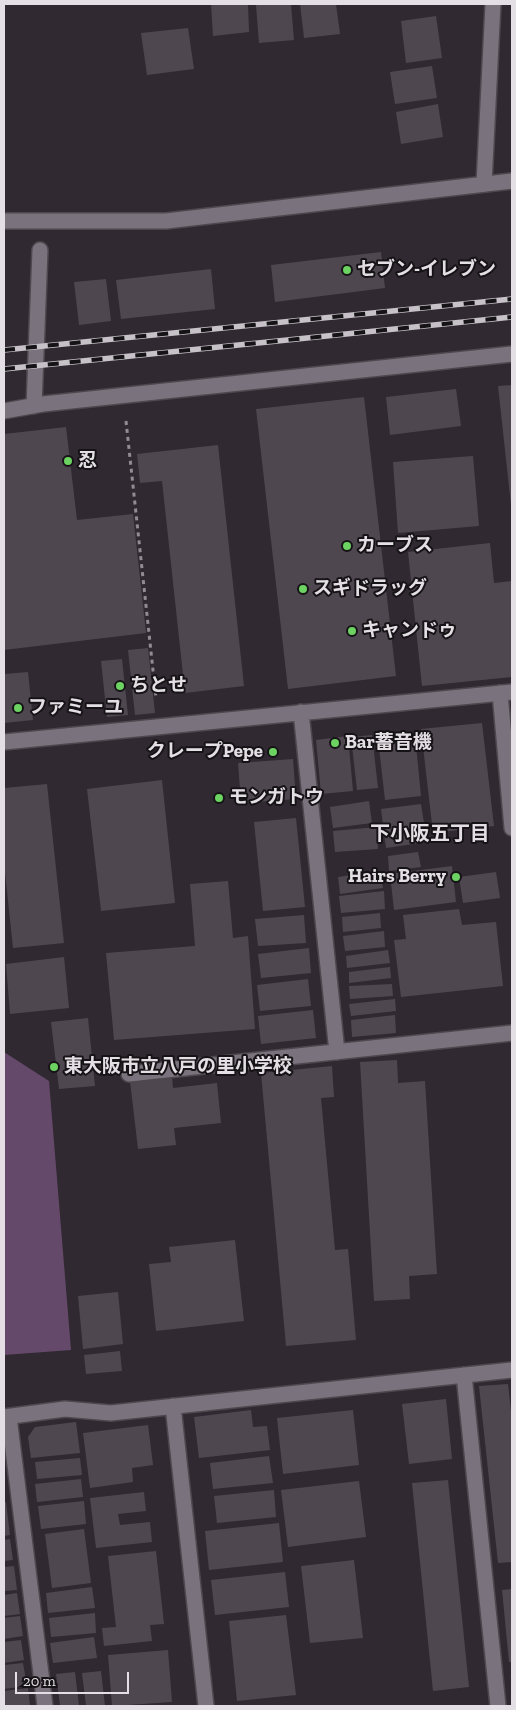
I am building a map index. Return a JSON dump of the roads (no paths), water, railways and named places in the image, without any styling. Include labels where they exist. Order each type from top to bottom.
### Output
[{"type":"street","points":[[484,184],[492,4]]},
{"type":"street","points":[[4,221],[166,221],[512,181]]},
{"type":"street","points":[[34,406],[40,250]]},
{"type":"street","points":[[4,411],[124,395],[512,354]]},
{"type":"street","points":[[4,742],[506,693],[512,828]]},
{"type":"street","points":[[301,712],[338,1052]]},
{"type":"street","points":[[129,1074],[512,1033]]},
{"type":"street","points":[[45,1706],[6,1417],[65,1409],[111,1412],[512,1370]]},
{"type":"street","points":[[464,1375],[498,1706]]},
{"type":"street","points":[[173,1406],[206,1706]]},
{"type":"railway","points":[[4,350],[512,299]]},
{"type":"railway","points":[[4,369],[512,317]]},
{"type":"place","name":"セブン-イレブン","points":[[347,270]]},
{"type":"place","name":"忍","points":[[68,461]]},
{"type":"place","name":"カーブス","points":[[347,546]]},
{"type":"place","name":"スギドラッグ","points":[[303,589]]},
{"type":"place","name":"キャンドゥ","points":[[352,631]]},
{"type":"place","name":"ちとせ","points":[[120,686]]},
{"type":"place","name":"ファミーユ","points":[[18,708]]},
{"type":"place","name":"Bar蓄音機","points":[[335,743]]},
{"type":"place","name":"クレープPepe","points":[[273,752]]},
{"type":"place","name":"モンガトウ","points":[[219,798]]},
{"type":"place","name":"Hairs Berry","points":[[456,877]]},
{"type":"place","name":"東大阪市立八戸の里小学校","points":[[54,1067]]},
{"type":"district","name":"下小阪五丁目","points":[[430,834]]}]
